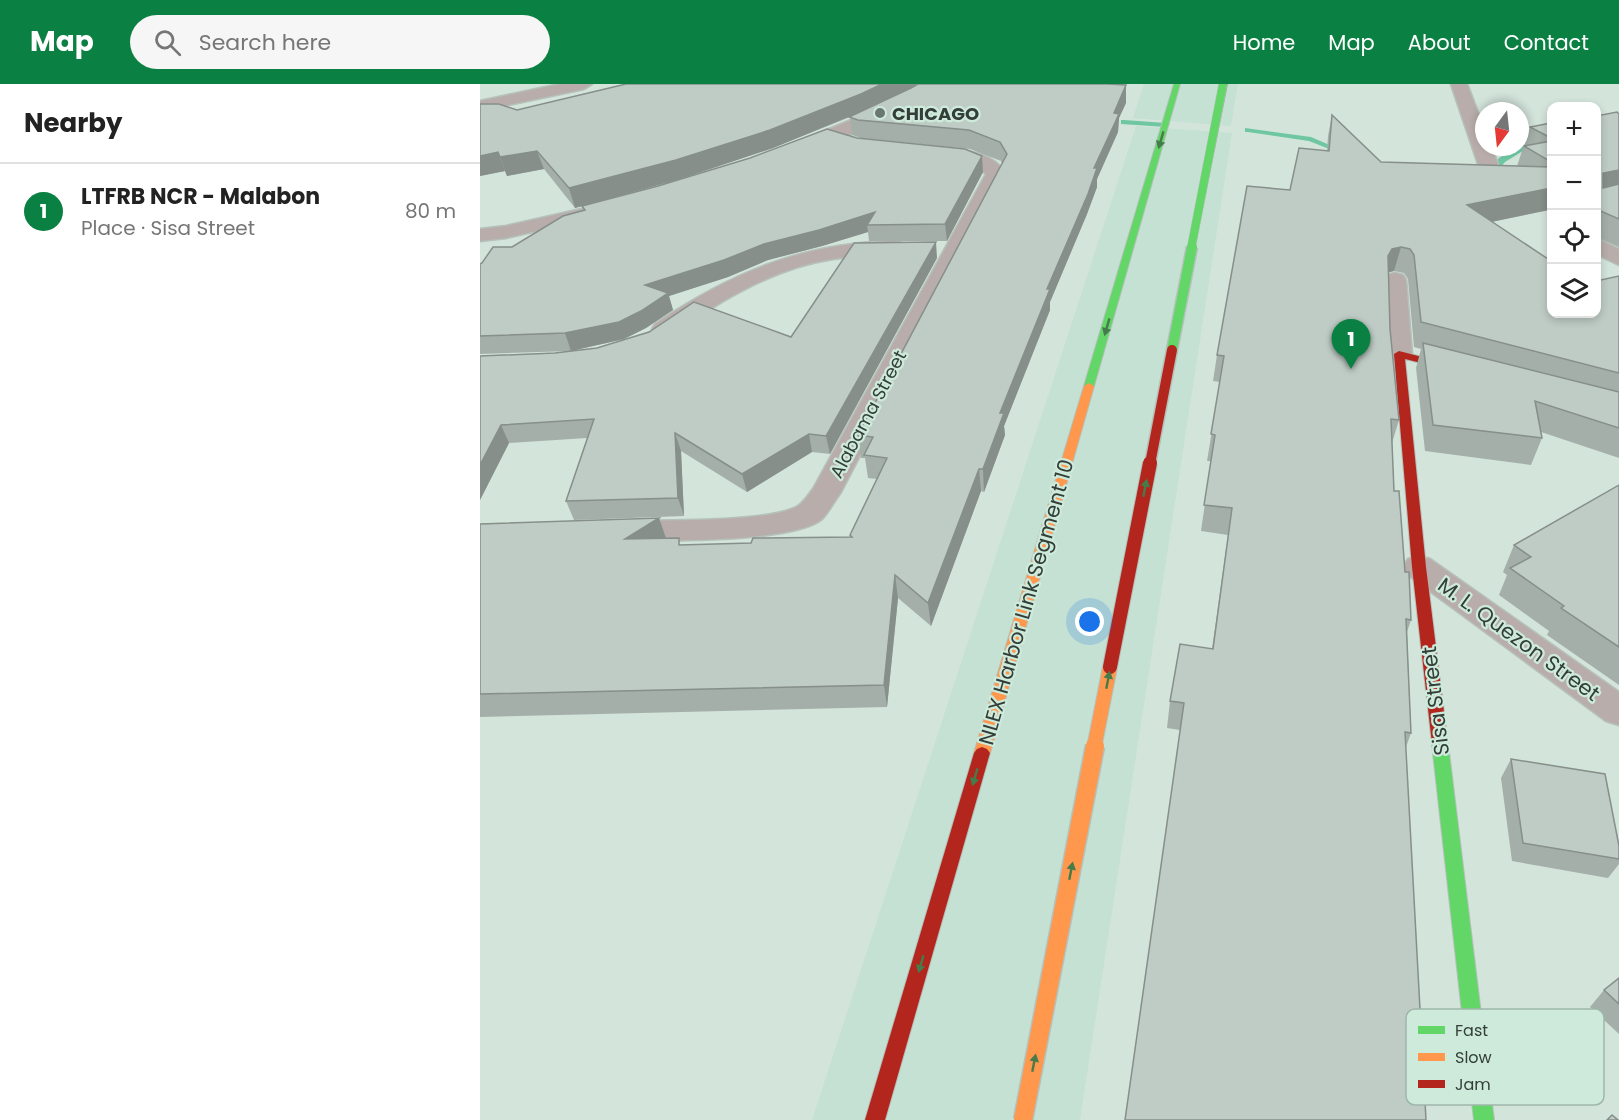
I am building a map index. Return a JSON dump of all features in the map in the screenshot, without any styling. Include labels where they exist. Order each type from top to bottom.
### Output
[{"type":"main road","name":"NLEX Harbor Link Segment 10","points":[[875,1120],[1177,84]]},
{"type":"main road","points":[[1023,1120],[1223,84]]},
{"type":"main road","points":[[1399,354],[1480,375]]},
{"type":"main road","name":"Sisa Street","points":[[1399,354],[1419,567],[1471,1009]]},
{"type":"main road","name":"Sisa Street","points":[[1482,1105],[1484,1120]]},
{"type":"street","points":[[480,106],[584,84]]},
{"type":"street","points":[[775,157],[831,137],[903,103],[935,84]]},
{"type":"street","points":[[1460,84],[1488,164]]},
{"type":"street","points":[[831,137],[870,146]]},
{"type":"street","name":"Alabama Street","points":[[596,531],[759,526],[788,522],[811,512],[826,492],[934,249],[996,174],[993,167],[970,157],[914,151]]},
{"type":"street","points":[[480,235],[506,232],[615,207]]},
{"type":"street","points":[[490,257],[506,232]]},
{"type":"street","points":[[1601,247],[1619,258]]},
{"type":"street","points":[[645,341],[732,285],[808,257],[881,248],[934,249]]},
{"type":"street","name":"Sisa Street","points":[[1395,280],[1399,354]]},
{"type":"street","name":"M. L. Quezon Street","points":[[1419,567],[1619,711]]},
{"type":"shaded area","points":[[1144,84],[1238,84],[1231,126],[1133,118]]},
{"type":"shaded area","points":[[1136,126],[1232,133],[1080,1120],[812,1120]]},
{"type":"building","points":[[626,84],[882,84],[770,130],[676,160],[569,188],[537,151],[500,157],[498,152],[480,156],[480,104],[499,104],[517,110]]},
{"type":"building","points":[[918,84],[1126,85],[1114,113],[1119,114],[1094,168],[1097,168],[1088,194],[1047,289],[1050,289],[1000,413],[1004,413],[983,469],[979,469],[928,603],[895,575],[884,685],[480,694],[480,524],[659,518],[625,539],[679,538],[679,545],[751,543],[753,538],[852,537],[850,535],[887,458],[864,455],[873,437],[858,435],[1007,154],[1000,142],[969,130],[858,120],[849,117]]},
{"type":"building","points":[[1617,112],[1619,114],[1619,170],[1603,173],[1603,188],[1619,184],[1619,219],[1601,211],[1601,115]]},
{"type":"building","points":[[1332,115],[1381,162],[1547,167],[1547,189],[1467,205],[1547,258],[1547,318],[1601,318],[1601,280],[1619,276],[1619,373],[1421,322],[1414,255],[1410,249],[1401,247],[1392,249],[1388,256],[1390,329],[1399,420],[1391,419],[1394,491],[1399,491],[1405,572],[1409,572],[1411,620],[1406,619],[1411,733],[1405,732],[1420,1009],[1406,1009],[1406,1105],[1425,1105],[1426,1120],[1125,1120],[1184,703],[1170,701],[1180,644],[1213,649],[1232,508],[1204,505],[1215,435],[1211,434],[1224,356],[1217,355],[1247,186],[1290,190],[1299,148],[1329,151]]},
{"type":"building","points":[[1547,124],[1547,136],[1530,127]]},
{"type":"building","points":[[827,129],[857,138],[965,149],[982,156],[945,224],[867,225],[875,212],[764,244],[724,260],[645,285],[668,293],[619,322],[565,333],[480,336],[480,264],[493,247],[512,247],[563,216],[585,210],[582,206],[750,158]]},
{"type":"building","points":[[1547,142],[1547,160],[1529,149],[1529,145]]},
{"type":"building","points":[[936,242],[826,436],[809,434],[742,474],[675,433],[678,498],[566,501],[594,419],[501,425],[480,465],[480,356],[555,353],[597,348],[649,332],[694,302],[791,337],[854,243]]},
{"type":"building","points":[[1423,343],[1619,392],[1619,428],[1535,401],[1542,438],[1433,425]]},
{"type":"building","points":[[1619,485],[1619,647],[1561,608],[1564,606],[1510,568],[1531,557],[1514,545]]},
{"type":"building","points":[[1511,759],[1605,774],[1619,846],[1619,859],[1523,843]]},
{"type":"building","points":[[1619,978],[1619,1004],[1604,990]]},
{"type":"building","points":[[1612,1115],[1618,1120],[1607,1120]]},
{"type":"waterway","points":[[1124,122],[1166,125]]},
{"type":"waterway","points":[[1248,130],[1311,139],[1342,152]]},
{"type":"waterway","points":[[1486,179],[1502,160],[1547,133]]},
{"type":"railway","points":[[1194,249],[1227,84]]},
{"type":"railway","points":[[1151,464],[1195,247]]},
{"type":"railway","points":[[1095,748],[1152,463]]},
{"type":"railway","points":[[1021,1120],[1095,746]]},
{"type":"traffic: fast","points":[[1089,386],[1177,84]]},
{"type":"traffic: fast","points":[[1172,350],[1223,84]]},
{"type":"traffic: fast","points":[[1440,744],[1471,1009]]},
{"type":"traffic: fast","points":[[1482,1105],[1484,1120]]},
{"type":"traffic: slow","points":[[982,753],[1089,386]]},
{"type":"traffic: slow","points":[[1023,1120],[1110,667]]},
{"type":"traffic: jam","points":[[1110,667],[1172,350]]},
{"type":"traffic: jam","points":[[1440,744],[1419,567],[1399,354],[1461,370]]},
{"type":"traffic: jam","points":[[875,1120],[982,753]]},
{"type":"place","name":"CHICAGO","points":[[880,113]]},
{"type":"place","name":"LTFRB NCR - Malabon","points":[[1351,369]]}]
